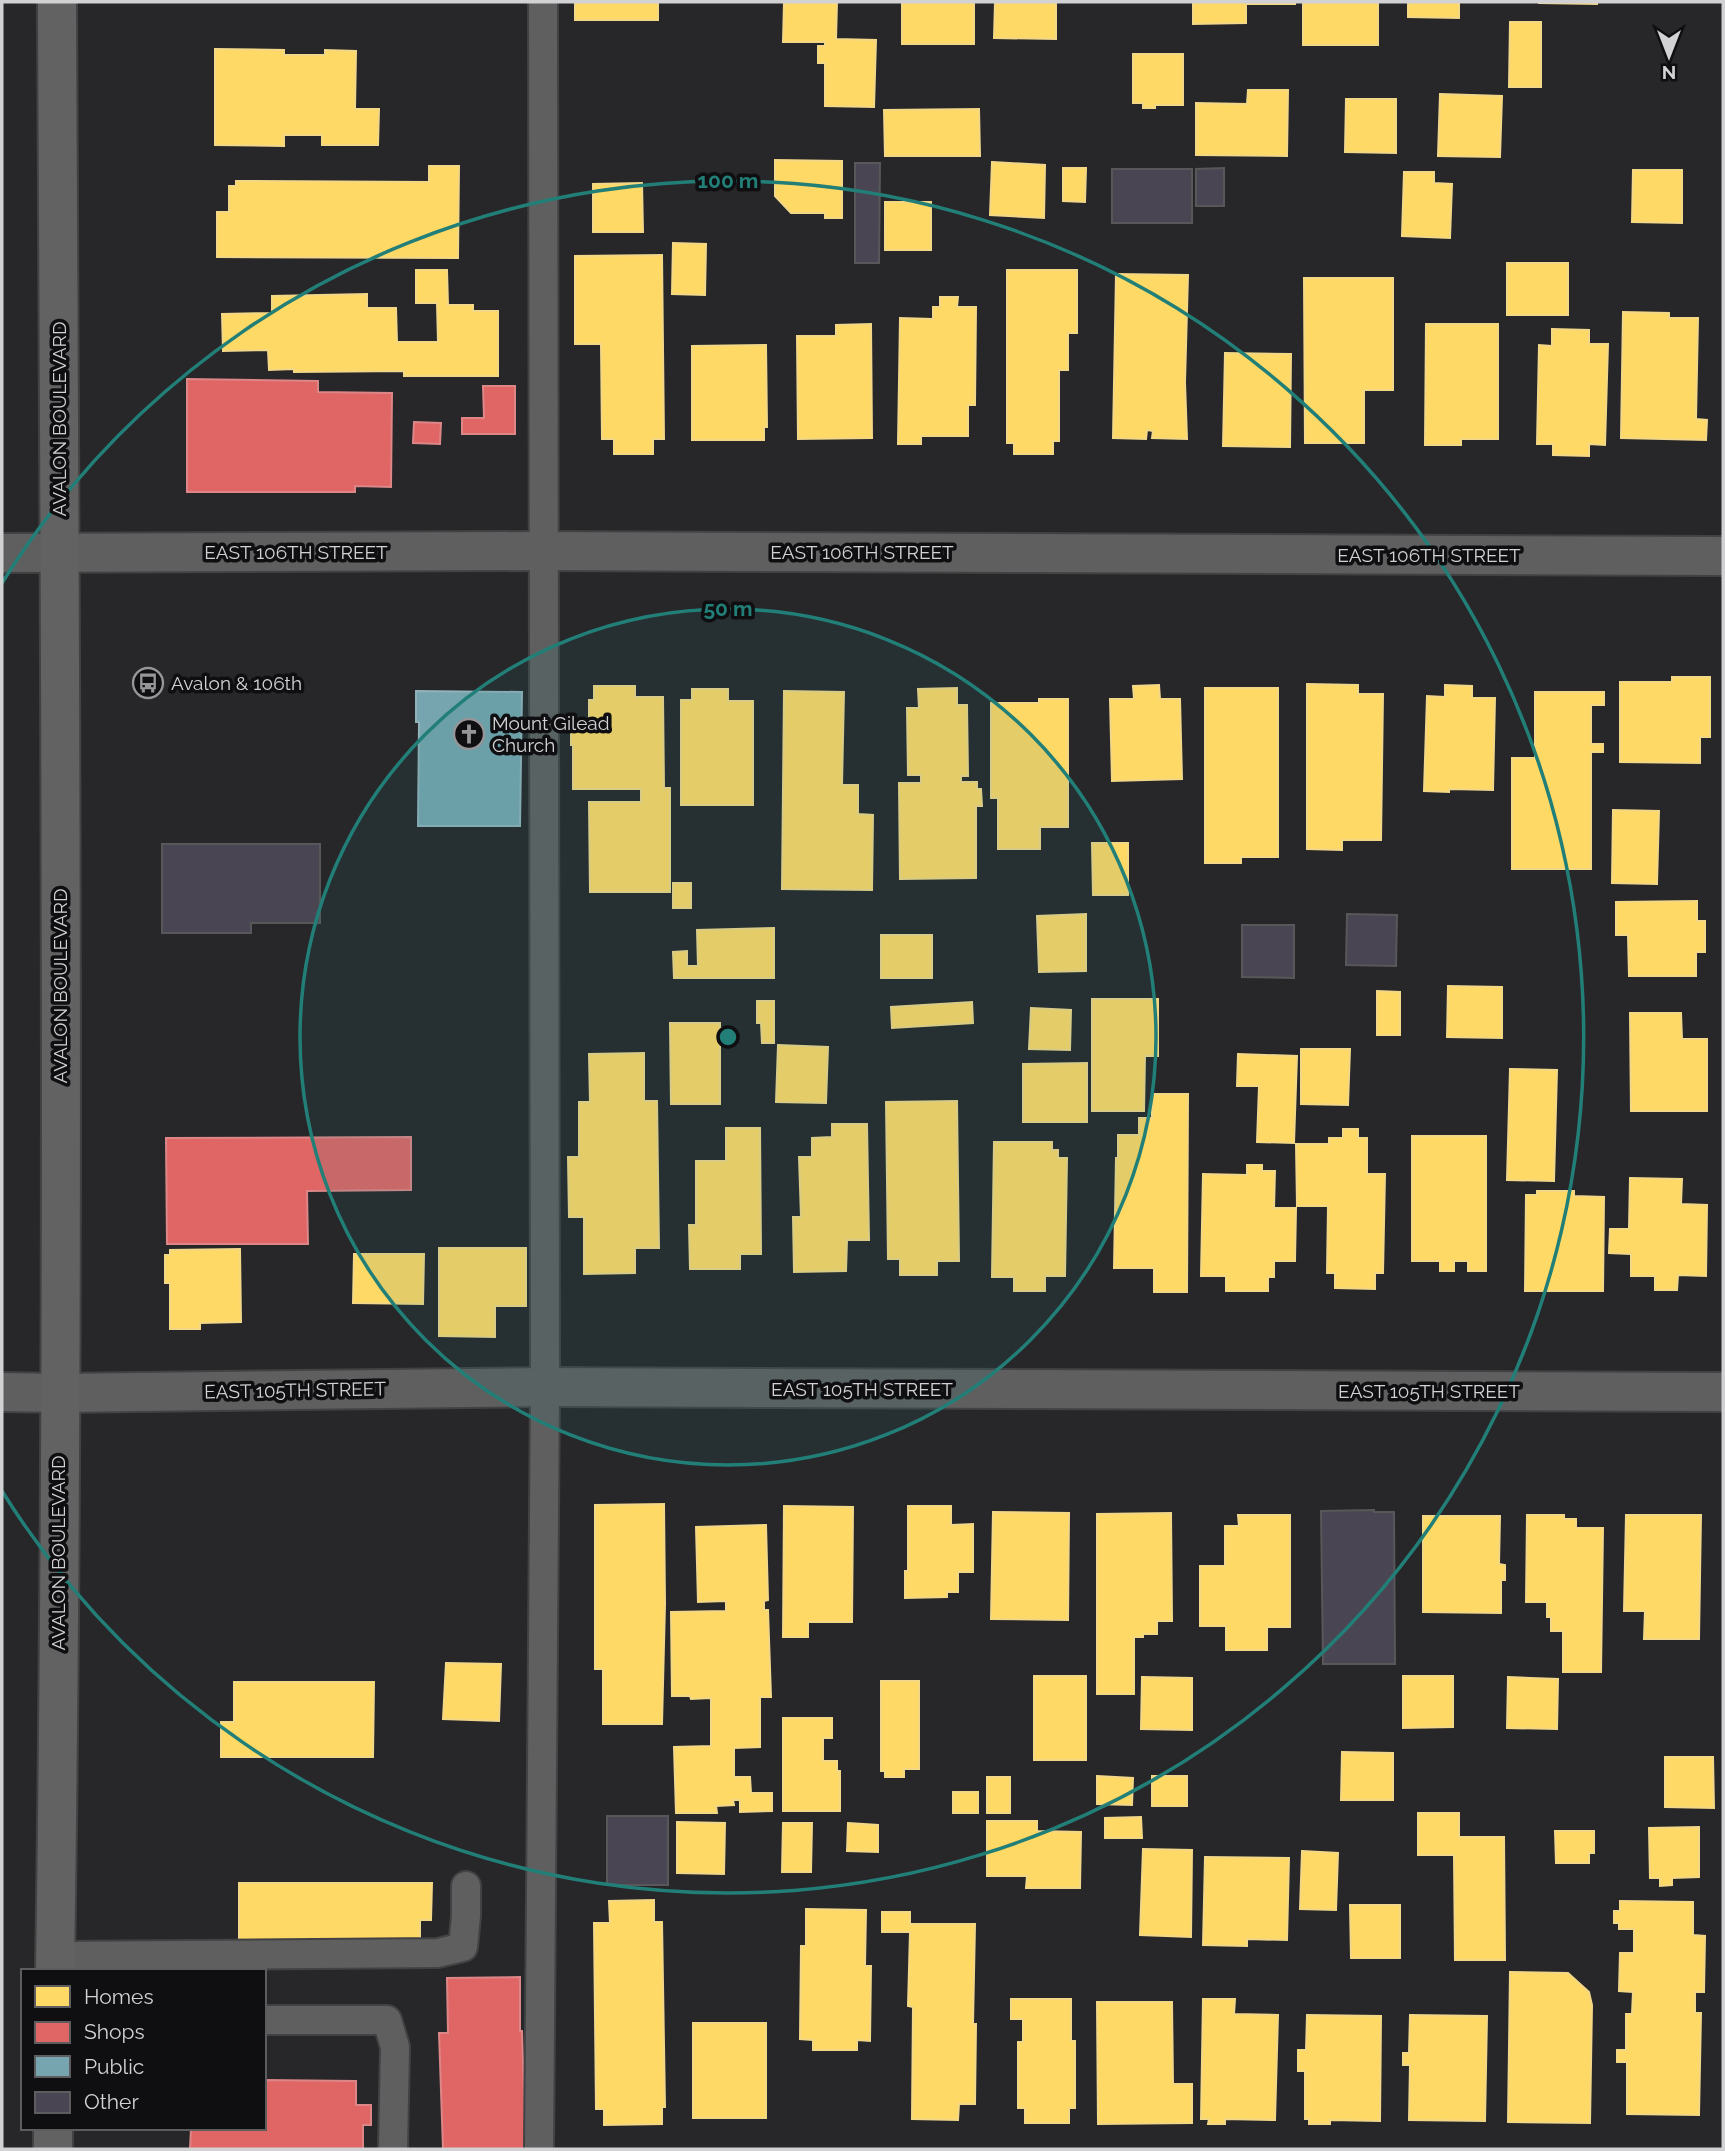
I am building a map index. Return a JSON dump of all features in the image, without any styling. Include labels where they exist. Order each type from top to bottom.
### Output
[{"type":"main road","name":"AVALON BOULEVARD","points":[[55,1963],[60,1393],[57,2]]},
{"type":"main road","points":[[53,2130],[53,2149]]},
{"type":"street","name":"EAST 106TH STREET","points":[[2,552],[543,551],[1723,556]]},
{"type":"street","name":"EAST 105TH STREET","points":[[2,1392],[545,1387],[1723,1392]]},
{"type":"lane","points":[[539,2149],[545,1387],[543,2]]},
{"type":"lane","points":[[55,1963],[438,1953],[463,1947],[466,1886]]},
{"type":"lane","points":[[266,2020],[387,2020],[395,2047],[393,2149]]},
{"type":"building: Homes","points":[[575,2],[658,2],[658,20],[575,20]]},
{"type":"building: Homes","points":[[784,2],[837,2],[836,39],[876,40],[874,107],[825,106],[825,63],[818,63],[818,46],[825,46],[825,42],[783,42]]},
{"type":"building: Homes","points":[[902,2],[974,2],[974,44],[902,44]]},
{"type":"building: Homes","points":[[995,2],[1056,2],[1056,39],[994,38]]},
{"type":"building: Homes","points":[[1193,2],[1295,4],[1246,4],[1246,23],[1193,24]]},
{"type":"building: Homes","points":[[1303,2],[1378,2],[1378,45],[1303,45]]},
{"type":"building: Homes","points":[[1408,2],[1459,2],[1459,18],[1408,17]]},
{"type":"building: Homes","points":[[1597,2],[1597,4],[1539,3]]},
{"type":"building: Homes","points":[[1510,22],[1541,22],[1541,87],[1509,87]]},
{"type":"building: Homes","points":[[215,49],[284,50],[284,55],[325,55],[325,50],[356,51],[355,109],[379,109],[378,145],[322,145],[322,135],[284,135],[284,146],[215,145]]},
{"type":"building: Homes","points":[[1133,54],[1183,54],[1183,105],[1143,108],[1143,103],[1133,103]]},
{"type":"building: Homes","points":[[1248,90],[1288,90],[1287,156],[1196,155],[1196,103],[1247,104]]},
{"type":"building: Homes","points":[[1440,94],[1502,96],[1500,157],[1438,156]]},
{"type":"building: Homes","points":[[1346,99],[1396,99],[1396,153],[1345,152]]},
{"type":"building: Homes","points":[[979,109],[980,156],[885,156],[884,110]]},
{"type":"building: Homes","points":[[775,160],[842,161],[842,218],[825,218],[825,213],[791,213],[775,196]]},
{"type":"building: Homes","points":[[992,162],[1045,165],[1044,218],[990,215]]},
{"type":"building: Homes","points":[[429,166],[459,166],[458,258],[217,257],[217,212],[229,212],[229,186],[236,186],[236,181],[429,182]]},
{"type":"building: Homes","points":[[1063,168],[1086,168],[1085,202],[1063,201]]},
{"type":"building: Homes","points":[[1633,170],[1682,170],[1682,223],[1632,222]]},
{"type":"building: Homes","points":[[1404,172],[1434,172],[1434,183],[1452,184],[1450,238],[1402,236]]},
{"type":"building: Homes","points":[[642,183],[643,232],[593,232],[593,184]]},
{"type":"building: Homes","points":[[885,202],[931,202],[931,250],[885,250]]},
{"type":"building: Homes","points":[[673,243],[706,244],[705,295],[672,294]]},
{"type":"building: Homes","points":[[662,255],[664,439],[653,439],[653,454],[614,454],[614,439],[602,439],[601,344],[575,344],[575,256]]},
{"type":"building: Homes","points":[[1507,263],[1568,263],[1568,315],[1507,315]]},
{"type":"building: Homes","points":[[416,270],[447,270],[448,305],[473,305],[473,311],[498,311],[498,376],[404,376],[404,371],[269,370],[268,350],[223,351],[222,314],[272,313],[272,296],[367,294],[367,308],[396,308],[397,342],[438,342],[437,303],[416,303]]},
{"type":"building: Homes","points":[[1007,270],[1077,270],[1077,333],[1068,333],[1068,370],[1059,370],[1059,441],[1053,441],[1053,454],[1014,454],[1014,443],[1007,443]]},
{"type":"building: Homes","points":[[1116,274],[1188,275],[1185,382],[1187,439],[1152,438],[1153,431],[1147,430],[1146,439],[1113,438]]},
{"type":"building: Homes","points":[[1304,278],[1393,278],[1393,390],[1364,390],[1364,443],[1305,443]]},
{"type":"building: Homes","points":[[940,297],[958,297],[957,307],[976,307],[975,405],[968,405],[968,436],[921,436],[921,444],[898,444],[900,318],[933,319],[933,307],[940,307]]},
{"type":"building: Homes","points":[[1623,312],[1669,313],[1669,318],[1698,318],[1696,419],[1707,420],[1706,440],[1621,438]]},
{"type":"building: Homes","points":[[871,324],[872,438],[798,439],[797,336],[836,336],[836,325]]},
{"type":"building: Homes","points":[[1426,324],[1498,324],[1498,439],[1461,439],[1461,445],[1425,445]]},
{"type":"building: Homes","points":[[1552,329],[1589,330],[1589,344],[1608,344],[1605,445],[1589,444],[1589,456],[1553,455],[1553,444],[1537,444],[1539,345],[1552,346]]},
{"type":"building: Homes","points":[[766,345],[767,427],[764,427],[764,440],[692,440],[692,346]]},
{"type":"building: Homes","points":[[1225,353],[1291,354],[1290,447],[1223,446]]},
{"type":"building: Homes","points":[[1672,677],[1710,677],[1710,737],[1700,737],[1700,763],[1620,762],[1620,682],[1672,682]]},
{"type":"building: Homes","points":[[1307,684],[1358,685],[1358,694],[1383,694],[1381,840],[1342,840],[1342,850],[1307,849]]},
{"type":"building: Homes","points":[[1159,685],[1160,699],[1180,699],[1182,779],[1112,781],[1110,699],[1134,699],[1133,686]]},
{"type":"building: Homes","points":[[1445,685],[1472,686],[1472,698],[1495,698],[1493,790],[1424,791],[1427,696],[1445,697]]},
{"type":"building: Homes","points":[[594,686],[635,686],[635,697],[663,697],[664,788],[670,788],[670,892],[590,892],[589,802],[641,802],[641,789],[573,789],[571,722],[589,722],[589,700],[594,700]]},
{"type":"building: Homes","points":[[957,688],[957,705],[967,705],[968,776],[961,776],[961,782],[977,782],[977,789],[981,789],[982,806],[976,806],[976,878],[900,879],[899,783],[921,783],[921,775],[908,775],[907,708],[919,708],[918,689]]},
{"type":"building: Homes","points":[[1205,688],[1278,688],[1278,857],[1241,857],[1241,863],[1205,863]]},
{"type":"building: Homes","points":[[692,689],[728,689],[728,701],[753,701],[753,805],[681,805],[681,700],[692,700]]},
{"type":"building: Homes","points":[[784,691],[844,692],[842,785],[858,785],[858,814],[873,815],[872,890],[782,889]]},
{"type":"building: Homes","points":[[1535,692],[1604,692],[1604,705],[1591,705],[1591,744],[1603,744],[1603,752],[1591,752],[1591,869],[1512,869],[1512,758],[1535,758]]},
{"type":"building: Homes","points":[[1039,699],[1068,699],[1068,827],[1040,827],[1040,849],[998,849],[998,798],[991,798],[991,703],[1039,703]]},
{"type":"building: Homes","points":[[1613,810],[1659,811],[1657,884],[1612,883]]},
{"type":"building: Homes","points":[[1092,843],[1128,843],[1128,895],[1093,895]]},
{"type":"building: Homes","points":[[673,883],[691,883],[691,908],[673,908]]},
{"type":"building: Homes","points":[[1697,901],[1697,921],[1705,921],[1705,952],[1696,952],[1696,976],[1629,976],[1628,935],[1616,935],[1616,902]]},
{"type":"building: Homes","points":[[1086,914],[1086,971],[1039,972],[1037,916]]},
{"type":"building: Homes","points":[[774,928],[774,978],[674,978],[673,952],[687,951],[687,966],[698,966],[697,930]]},
{"type":"building: Homes","points":[[881,935],[932,935],[932,978],[881,978]]},
{"type":"building: Homes","points":[[1448,986],[1502,987],[1502,1038],[1447,1037]]},
{"type":"building: Homes","points":[[1377,991],[1400,992],[1400,1035],[1377,1035]]},
{"type":"building: Homes","points":[[1092,999],[1158,999],[1158,1056],[1145,1056],[1144,1111],[1092,1111]]},
{"type":"building: Homes","points":[[757,1001],[774,1001],[774,1043],[762,1043],[761,1023],[757,1023]]},
{"type":"building: Homes","points":[[972,1002],[973,1023],[892,1028],[891,1007]]},
{"type":"building: Homes","points":[[1031,1008],[1071,1010],[1070,1050],[1029,1049]]},
{"type":"building: Homes","points":[[1630,1013],[1681,1013],[1682,1039],[1707,1039],[1707,1111],[1631,1111]]},
{"type":"building: Homes","points":[[670,1023],[720,1023],[720,1028],[729,1028],[729,1041],[720,1041],[720,1104],[671,1104]]},
{"type":"building: Homes","points":[[778,1045],[828,1047],[826,1103],[776,1102]]},
{"type":"building: Homes","points":[[1301,1049],[1350,1049],[1348,1105],[1301,1104]]},
{"type":"building: Homes","points":[[644,1053],[644,1101],[657,1101],[659,1248],[635,1248],[635,1273],[584,1274],[584,1217],[569,1217],[568,1157],[579,1157],[579,1102],[590,1102],[589,1054]]},
{"type":"building: Homes","points":[[1238,1054],[1297,1056],[1294,1143],[1257,1142],[1259,1086],[1237,1086]]},
{"type":"building: Homes","points":[[1087,1063],[1087,1122],[1023,1122],[1023,1064]]},
{"type":"building: Homes","points":[[1510,1069],[1557,1070],[1554,1181],[1507,1180]]},
{"type":"building: Homes","points":[[1152,1094],[1188,1094],[1187,1292],[1154,1292],[1154,1268],[1114,1268],[1118,1135],[1139,1135],[1139,1118],[1152,1118]]},
{"type":"building: Homes","points":[[957,1101],[959,1261],[937,1261],[937,1275],[900,1275],[900,1259],[888,1259],[886,1102]]},
{"type":"building: Homes","points":[[832,1124],[867,1124],[869,1240],[847,1240],[846,1271],[794,1272],[793,1217],[801,1217],[799,1157],[812,1157],[812,1138],[832,1137]]},
{"type":"building: Homes","points":[[726,1128],[760,1128],[761,1254],[740,1254],[740,1269],[690,1269],[689,1225],[696,1225],[696,1161],[726,1161]]},
{"type":"building: Homes","points":[[1343,1129],[1358,1129],[1358,1138],[1367,1138],[1367,1174],[1385,1174],[1383,1273],[1375,1273],[1375,1289],[1335,1288],[1335,1273],[1327,1273],[1328,1206],[1297,1206],[1296,1144],[1329,1144],[1329,1138],[1343,1138]]},
{"type":"building: Homes","points":[[1412,1136],[1486,1136],[1486,1271],[1468,1271],[1468,1261],[1454,1261],[1454,1271],[1440,1271],[1440,1261],[1412,1261]]},
{"type":"building: Homes","points":[[994,1142],[1052,1142],[1052,1150],[1058,1150],[1058,1158],[1067,1158],[1065,1276],[1045,1276],[1045,1291],[1014,1291],[1014,1277],[992,1277]]},
{"type":"building: Homes","points":[[1247,1165],[1262,1165],[1262,1171],[1275,1171],[1274,1208],[1296,1208],[1295,1261],[1274,1261],[1274,1277],[1268,1277],[1268,1291],[1226,1291],[1226,1276],[1201,1276],[1203,1174],[1247,1175]]},
{"type":"building: Homes","points":[[1630,1178],[1682,1179],[1681,1204],[1707,1205],[1706,1276],[1678,1275],[1677,1290],[1655,1290],[1655,1276],[1631,1276],[1631,1254],[1609,1253],[1610,1229],[1629,1229]]},
{"type":"building: Homes","points":[[1537,1191],[1574,1191],[1574,1196],[1604,1197],[1603,1291],[1525,1291],[1526,1195],[1537,1195]]},
{"type":"building: Homes","points":[[439,1248],[526,1248],[526,1306],[495,1306],[495,1337],[439,1336]]},
{"type":"building: Homes","points":[[240,1249],[241,1322],[200,1323],[200,1329],[170,1329],[170,1283],[165,1283],[165,1255],[170,1255],[170,1250]]},
{"type":"building: Homes","points":[[354,1254],[424,1254],[423,1304],[353,1303]]},
{"type":"building: Homes","points":[[664,1504],[662,1724],[603,1724],[603,1669],[595,1669],[595,1505]]},
{"type":"building: Homes","points":[[784,1506],[853,1507],[852,1622],[808,1622],[808,1637],[783,1637]]},
{"type":"building: Homes","points":[[908,1506],[951,1506],[951,1525],[973,1524],[973,1572],[958,1572],[958,1592],[947,1592],[947,1597],[905,1598],[905,1571],[908,1571]]},
{"type":"building: Homes","points":[[993,1512],[1069,1513],[1068,1620],[991,1619]]},
{"type":"building: Homes","points":[[1171,1513],[1172,1621],[1157,1621],[1157,1634],[1134,1637],[1134,1694],[1097,1694],[1097,1514]]},
{"type":"building: Homes","points":[[1238,1515],[1290,1515],[1290,1627],[1267,1627],[1267,1650],[1226,1650],[1226,1626],[1200,1626],[1200,1566],[1225,1566],[1225,1526],[1239,1526]]},
{"type":"building: Homes","points":[[1527,1515],[1564,1515],[1564,1519],[1576,1519],[1576,1528],[1603,1528],[1601,1672],[1563,1672],[1563,1631],[1551,1631],[1547,1602],[1526,1602]]},
{"type":"building: Homes","points":[[1626,1515],[1701,1515],[1699,1639],[1644,1639],[1645,1611],[1624,1611]]},
{"type":"building: Homes","points":[[1423,1516],[1500,1516],[1499,1564],[1505,1565],[1505,1580],[1501,1580],[1501,1613],[1423,1612]]},
{"type":"building: Homes","points":[[766,1525],[768,1600],[764,1601],[764,1610],[768,1610],[771,1697],[760,1697],[760,1747],[734,1748],[734,1777],[750,1777],[751,1793],[772,1793],[772,1811],[740,1812],[740,1800],[733,1800],[734,1805],[716,1806],[717,1813],[676,1813],[674,1747],[711,1746],[711,1698],[672,1696],[671,1612],[726,1611],[726,1601],[698,1602],[696,1527]]},
{"type":"building: Homes","points":[[446,1663],[501,1664],[499,1721],[443,1719]]},
{"type":"building: Homes","points":[[1034,1676],[1086,1676],[1086,1760],[1034,1760]]},
{"type":"building: Homes","points":[[1403,1676],[1453,1676],[1453,1727],[1403,1728]]},
{"type":"building: Homes","points":[[1142,1677],[1192,1678],[1192,1730],[1141,1729]]},
{"type":"building: Homes","points":[[1508,1677],[1558,1679],[1557,1729],[1507,1728]]},
{"type":"building: Homes","points":[[881,1681],[919,1681],[919,1769],[904,1769],[904,1777],[885,1777],[885,1771],[881,1771]]},
{"type":"building: Homes","points":[[234,1682],[374,1682],[373,1757],[221,1757],[221,1722],[234,1722]]},
{"type":"building: Homes","points":[[783,1718],[832,1718],[832,1738],[823,1738],[823,1761],[837,1761],[837,1771],[840,1771],[840,1811],[783,1811]]},
{"type":"building: Homes","points":[[1342,1752],[1393,1753],[1393,1800],[1341,1800]]},
{"type":"building: Homes","points":[[1665,1757],[1713,1757],[1714,1808],[1665,1807]]},
{"type":"building: Homes","points":[[1097,1776],[1133,1778],[1132,1805],[1097,1804]]},
{"type":"building: Homes","points":[[1152,1776],[1187,1776],[1187,1806],[1152,1806]]},
{"type":"building: Homes","points":[[987,1777],[1010,1777],[1010,1813],[987,1813]]},
{"type":"building: Homes","points":[[953,1792],[978,1792],[978,1813],[953,1813]]},
{"type":"building: Homes","points":[[1418,1813],[1459,1813],[1459,1837],[1504,1837],[1505,1960],[1455,1960],[1454,1855],[1418,1855]]},
{"type":"building: Homes","points":[[1141,1817],[1142,1838],[1105,1838],[1105,1818]]},
{"type":"building: Homes","points":[[987,1821],[1037,1821],[1037,1831],[1081,1832],[1080,1888],[1026,1888],[1027,1876],[987,1876]]},
{"type":"building: Homes","points":[[677,1822],[725,1823],[724,1874],[677,1873]]},
{"type":"building: Homes","points":[[783,1823],[812,1823],[811,1872],[782,1872]]},
{"type":"building: Homes","points":[[848,1823],[878,1825],[878,1852],[847,1851]]},
{"type":"building: Homes","points":[[1699,1827],[1699,1877],[1672,1878],[1672,1885],[1660,1886],[1660,1878],[1650,1878],[1649,1828]]},
{"type":"building: Homes","points":[[1555,1831],[1594,1831],[1594,1853],[1589,1853],[1589,1863],[1556,1863]]},
{"type":"building: Homes","points":[[1143,1849],[1192,1850],[1191,1937],[1140,1935]]},
{"type":"building: Homes","points":[[1302,1851],[1338,1853],[1336,1910],[1300,1909]]},
{"type":"building: Homes","points":[[1205,1857],[1289,1858],[1287,1940],[1247,1939],[1247,1946],[1203,1945]]},
{"type":"building: Homes","points":[[239,1883],[432,1883],[431,1920],[420,1920],[420,1946],[239,1946]]},
{"type":"building: Homes","points":[[654,1900],[654,1922],[662,1922],[665,2107],[662,2107],[662,2124],[604,2125],[604,2109],[596,2109],[594,1923],[610,1923],[609,1901]]},
{"type":"building: Homes","points":[[1620,1901],[1693,1902],[1693,1935],[1705,1936],[1704,1992],[1695,1992],[1695,2013],[1701,2013],[1699,2115],[1627,2114],[1627,2062],[1617,2062],[1617,2050],[1626,2050],[1626,2014],[1632,2014],[1633,1992],[1619,1991],[1620,1953],[1634,1953],[1634,1929],[1619,1929],[1619,1923],[1614,1923],[1614,1911],[1620,1911]]},
{"type":"building: Homes","points":[[1350,1905],[1400,1905],[1400,1958],[1351,1958]]},
{"type":"building: Homes","points":[[806,1909],[866,1910],[865,1966],[871,1966],[870,2041],[857,2040],[857,2050],[813,2050],[813,2040],[800,2039],[801,1946],[806,1946]]},
{"type":"building: Homes","points":[[882,1912],[910,1912],[910,1924],[975,1924],[975,2104],[959,2104],[958,2120],[912,2119],[913,2007],[908,2006],[910,1932],[882,1932]]},
{"type":"building: Homes","points":[[1510,1972],[1568,1973],[1589,1992],[1592,2005],[1590,2123],[1508,2122]]},
{"type":"building: Homes","points":[[1011,1999],[1071,1999],[1071,2041],[1075,2041],[1075,2108],[1069,2108],[1069,2123],[1025,2123],[1025,2108],[1018,2108],[1018,2042],[1023,2042],[1023,2019],[1011,2019]]},
{"type":"building: Homes","points":[[1203,1999],[1235,1999],[1234,2014],[1278,2015],[1275,2120],[1225,2119],[1225,2124],[1208,2124],[1209,2119],[1201,2119]]},
{"type":"building: Homes","points":[[1097,2002],[1172,2002],[1173,2084],[1192,2084],[1192,2123],[1098,2124]]},
{"type":"building: Homes","points":[[1307,2015],[1381,2016],[1380,2121],[1330,2120],[1330,2124],[1309,2124],[1309,2119],[1305,2119],[1305,2071],[1298,2071],[1298,2050],[1306,2050]]},
{"type":"building: Homes","points":[[1410,2015],[1487,2016],[1485,2121],[1409,2120],[1410,2065],[1403,2065],[1403,2053],[1409,2053]]},
{"type":"building: Homes","points":[[693,2023],[766,2023],[766,2118],[693,2118]]},
{"type":"building: Shops","points":[[187,379],[318,381],[318,392],[392,393],[391,487],[355,486],[355,492],[187,492]]},
{"type":"building: Shops","points":[[483,386],[515,386],[515,434],[462,434],[462,418],[484,418]]},
{"type":"building: Shops","points":[[414,422],[441,423],[440,444],[413,443]]},
{"type":"building: Shops","points":[[411,1137],[411,1190],[307,1191],[308,1244],[167,1244],[166,1138]]},
{"type":"building: Shops","points":[[520,1977],[526,2149],[443,2149],[439,2033],[448,2033],[447,1978]]},
{"type":"building: Shops","points":[[266,2080],[356,2081],[356,2105],[371,2105],[371,2125],[363,2125],[363,2149],[190,2149],[191,2130],[266,2130]]},
{"type":"building: Public","points":[[416,691],[522,692],[520,826],[418,826],[419,722],[416,722]]},
{"type":"building: Other","points":[[855,163],[880,163],[879,263],[855,263]]},
{"type":"building: Other","points":[[1224,168],[1224,206],[1196,206],[1196,169]]},
{"type":"building: Other","points":[[1112,169],[1192,169],[1192,223],[1112,223]]},
{"type":"building: Other","points":[[162,844],[320,844],[320,923],[251,923],[251,933],[162,933]]},
{"type":"building: Other","points":[[1347,914],[1397,915],[1396,966],[1346,965]]},
{"type":"building: Other","points":[[1242,925],[1294,925],[1294,978],[1242,977]]},
{"type":"building: Other","points":[[1321,1511],[1394,1512],[1395,1664],[1323,1664]]},
{"type":"building: Other","points":[[607,1816],[668,1816],[668,1885],[607,1885]]},
{"type":"place","name":"Avalon & 106th","points":[[148,683]]},
{"type":"place","name":"Mount Gilead Church","points":[[469,734]]}]
